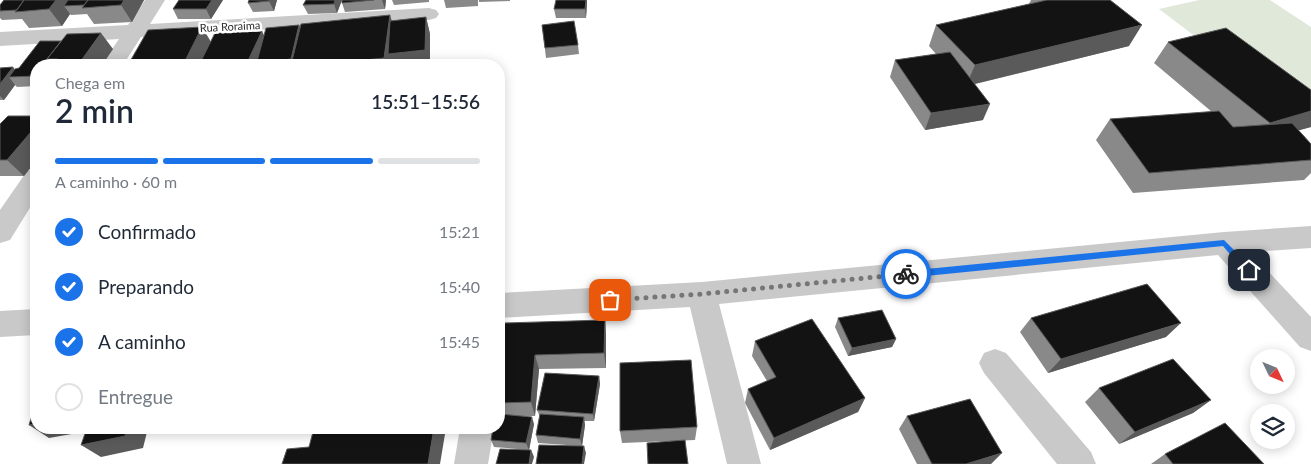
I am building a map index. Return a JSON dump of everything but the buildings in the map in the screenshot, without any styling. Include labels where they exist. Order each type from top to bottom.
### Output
[{"type":"street","points":[[116,59],[155,0]]},
{"type":"street","name":"Rua Roraima","points":[[0,39],[429,14]]},
{"type":"street","points":[[0,232],[30,187]]},
{"type":"street","points":[[505,306],[702,294],[1224,243],[1311,238]]},
{"type":"street","points":[[1224,243],[1311,338]]},
{"type":"street","points":[[702,294],[744,464]]},
{"type":"street","points":[[0,324],[30,322]]},
{"type":"street","points":[[995,363],[1079,464]]},
{"type":"street","points":[[471,464],[476,434]]},
{"type":"green space","points":[[1199,0],[1270,0],[1311,27],[1311,124],[1159,9]]},
{"type":"way so far","points":[[610,300],[702,294],[906,274]]},
{"type":"route","points":[[906,274],[1224,243],[1249,270]]}]
